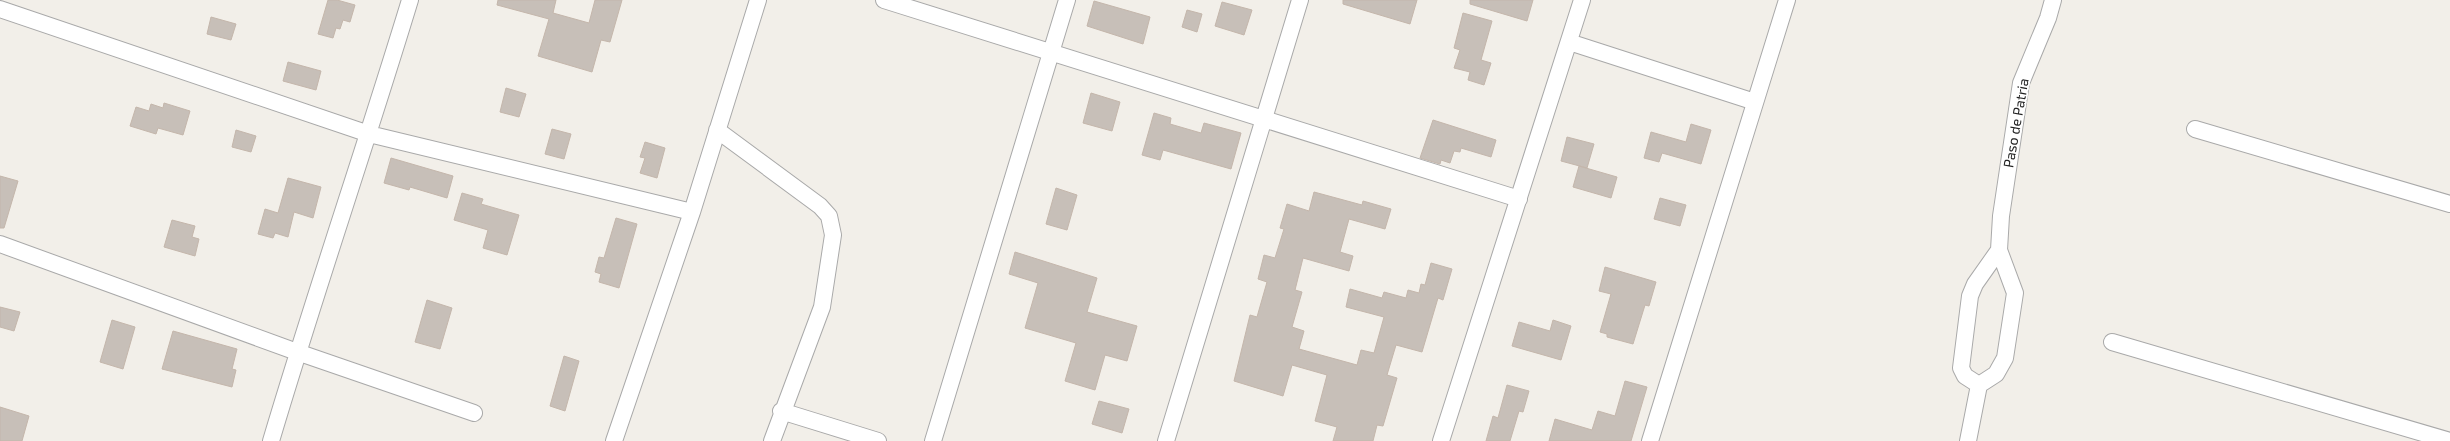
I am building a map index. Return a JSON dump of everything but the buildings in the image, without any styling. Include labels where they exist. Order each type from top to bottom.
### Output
[{"type":"street","points":[[271,441],[297,352],[369,134],[410,0]]},
{"type":"street","points":[[614,441],[692,212],[758,0]]},
{"type":"street","points":[[884,0],[1519,198]]},
{"type":"street","points":[[933,441],[1067,0]]},
{"type":"street","points":[[1166,441],[1300,0]]},
{"type":"street","points":[[1441,441],[1582,0]]},
{"type":"street","points":[[1650,441],[1787,0]]},
{"type":"street","name":"Paso de Patria","points":[[1979,385],[1996,374],[2005,358],[2015,293],[2012,280],[1999,250],[2001,216],[2021,83],[2048,18],[2053,0]]},
{"type":"street","points":[[0,9],[369,134],[692,212]]},
{"type":"street","points":[[1569,42],[1755,102]]},
{"type":"street","points":[[2195,129],[2450,204]]},
{"type":"street","points":[[717,130],[820,206],[829,216],[833,236],[822,307],[772,441]]},
{"type":"street","points":[[0,244],[297,352],[474,413]]},
{"type":"street","points":[[1968,441],[1979,385],[1965,376],[1962,368],[1970,296],[1975,284],[1999,250]]},
{"type":"street","points":[[2112,342],[2450,441]]},
{"type":"street","points":[[782,411],[878,441]]}]
